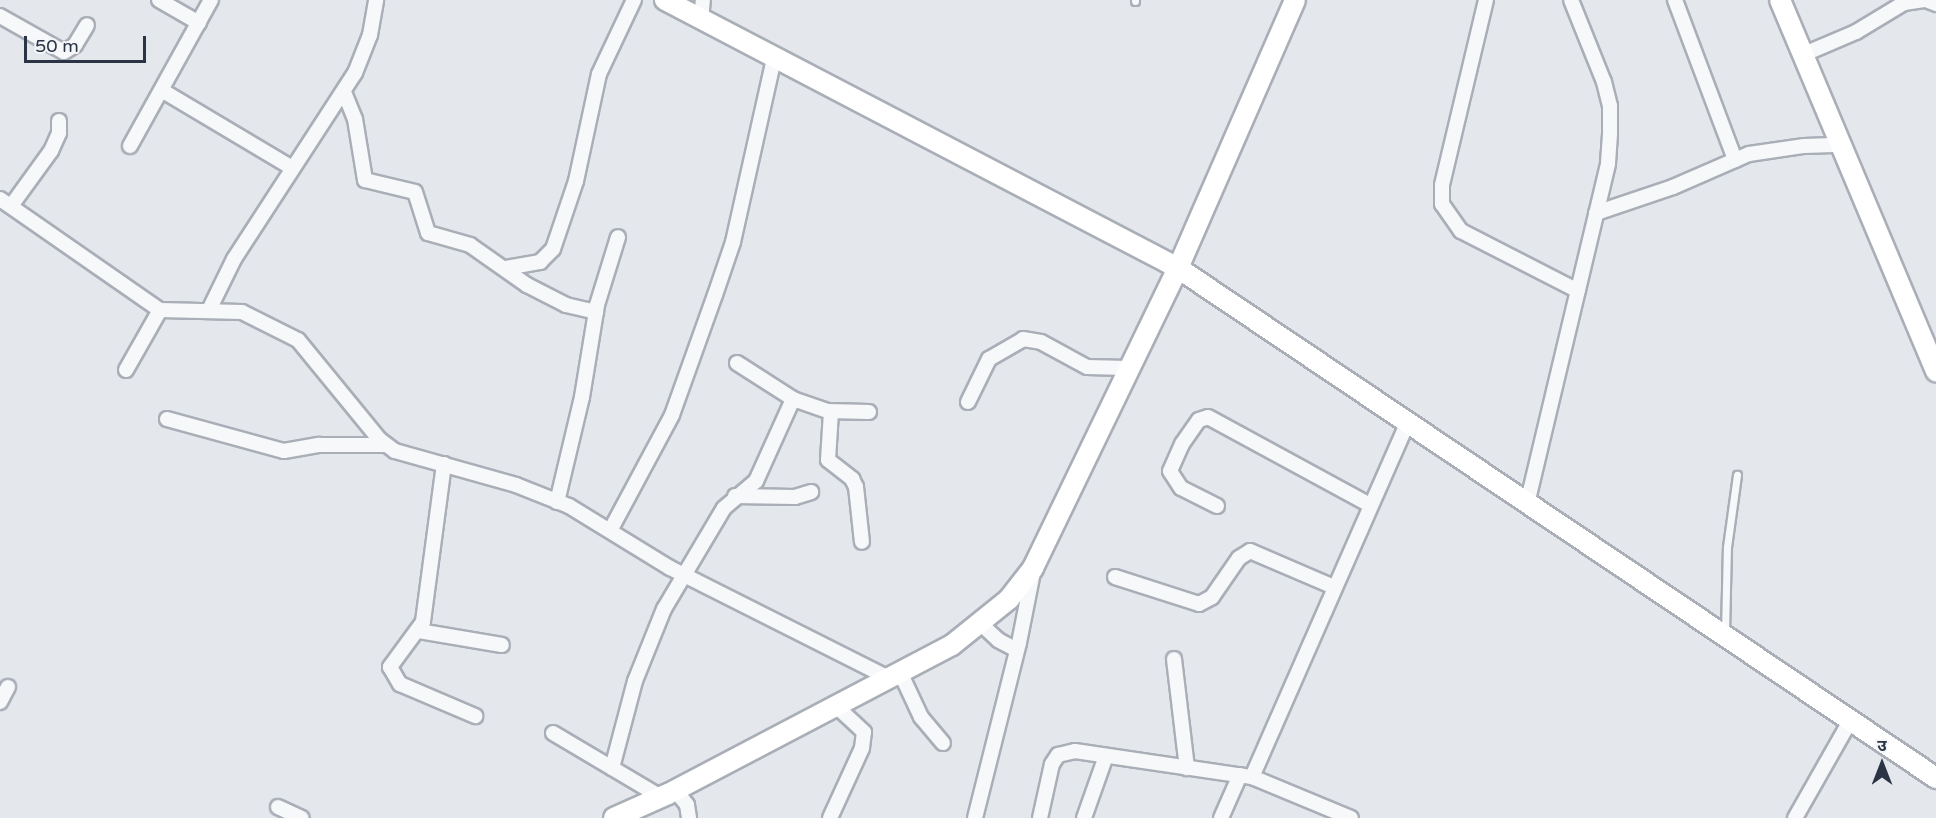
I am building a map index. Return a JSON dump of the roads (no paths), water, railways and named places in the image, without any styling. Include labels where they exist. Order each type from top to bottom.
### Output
[{"type":"main road","points":[[665,0],[701,21],[1178,268],[1936,778]]},
{"type":"main road","points":[[614,818],[837,707],[952,645],[981,624],[1033,568],[1178,268],[1295,0]]},
{"type":"main road","points":[[1780,0],[1936,372]]},
{"type":"street","points":[[159,0],[199,23]]},
{"type":"street","points":[[130,146],[163,91],[211,0]]},
{"type":"street","points":[[209,310],[234,259],[344,92],[370,35],[376,0]]},
{"type":"street","points":[[506,268],[540,262],[553,249],[576,181],[599,74],[633,0]]},
{"type":"street","points":[[701,21],[703,0]]},
{"type":"street","points":[[1486,0],[1442,185],[1442,204],[1461,231],[1578,291]]},
{"type":"street","points":[[1527,504],[1608,163],[1610,106],[1571,0]]},
{"type":"street","points":[[1675,0],[1735,160]]},
{"type":"street","points":[[1802,54],[1856,32],[1904,3],[1926,0],[1936,4]]},
{"type":"street","points":[[0,16],[64,52],[75,45],[87,25]]},
{"type":"street","points":[[611,529],[672,415],[715,294],[738,220],[774,59]]},
{"type":"street","points":[[163,91],[292,168]]},
{"type":"street","points":[[344,92],[356,125],[365,180],[415,192],[428,233],[470,245],[557,301],[596,312]]},
{"type":"street","points":[[59,121],[59,133],[51,151],[5,202],[160,310],[176,313],[209,310],[242,312],[298,340],[386,446]]},
{"type":"street","points":[[1596,213],[1735,160],[1771,149],[1840,145]]},
{"type":"street","points":[[557,501],[584,387],[596,312],[618,237]]},
{"type":"street","points":[[126,370],[160,310]]},
{"type":"street","points":[[968,402],[989,359],[1023,339],[1041,342],[1087,368],[1128,368]]},
{"type":"street","points":[[737,363],[793,399],[831,412],[868,412]]},
{"type":"street","points":[[612,768],[645,652],[664,609],[686,576],[724,508],[735,496],[756,481],[793,399]]},
{"type":"street","points":[[831,412],[828,460],[852,479],[856,487],[862,542]]},
{"type":"street","points":[[1217,506],[1181,488],[1170,471],[1182,444],[1199,420],[1208,417],[1370,505]]},
{"type":"street","points":[[167,419],[284,451],[319,445],[386,446],[516,485],[557,501],[611,529],[686,576],[894,675],[921,717],[943,743]]},
{"type":"street","points":[[1221,818],[1246,776],[1408,422]]},
{"type":"street","points":[[444,464],[426,611],[419,631],[390,668],[392,676],[400,684],[475,716]]},
{"type":"street","points":[[735,496],[795,497],[810,492]]},
{"type":"street","points":[[1115,577],[1199,604],[1212,597],[1239,558],[1250,551],[1334,586]]},
{"type":"street","points":[[975,818],[1017,650],[1033,568]]},
{"type":"street","points":[[981,624],[998,640],[1017,650]]},
{"type":"street","points":[[419,631],[502,645]]},
{"type":"street","points":[[1174,659],[1187,768]]},
{"type":"street","points":[[0,702],[8,687]]},
{"type":"street","points":[[830,818],[861,748],[864,732],[837,707]]},
{"type":"street","points":[[1795,818],[1850,721]]},
{"type":"street","points":[[553,733],[612,768],[668,793],[687,805],[689,818]]},
{"type":"street","points":[[1040,818],[1052,764],[1058,755],[1074,751],[1246,776],[1351,818]]},
{"type":"street","points":[[1084,818],[1106,756]]},
{"type":"street","points":[[278,807],[302,818]]},
{"type":"lane","points":[[1725,636],[1727,547],[1737,475]]}]
